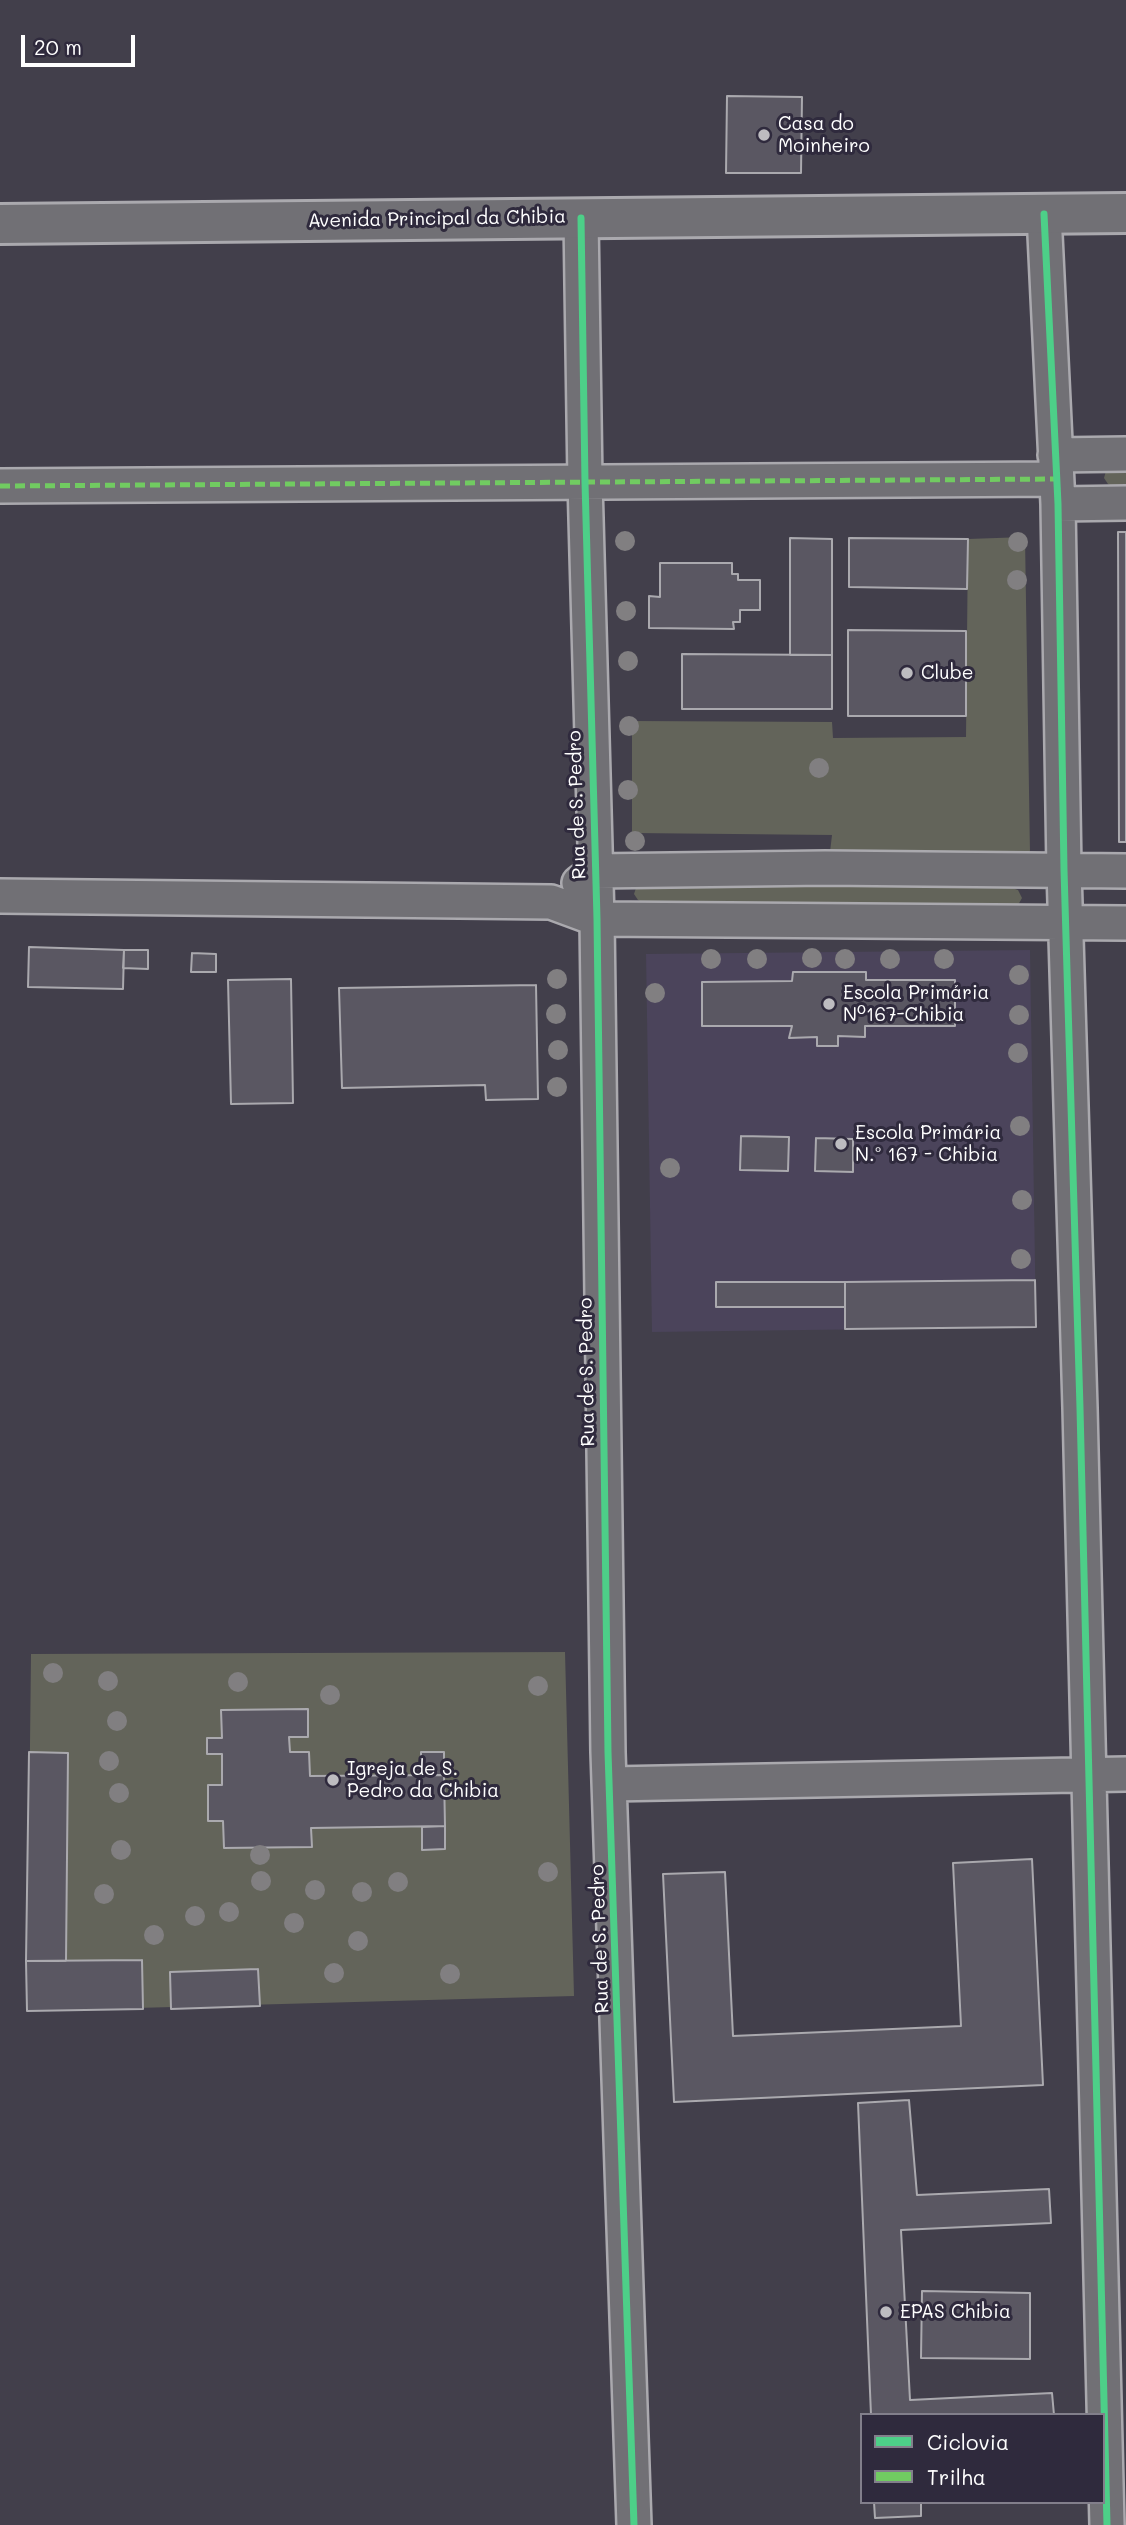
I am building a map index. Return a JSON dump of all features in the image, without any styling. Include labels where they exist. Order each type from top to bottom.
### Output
[{"type":"main road","name":"Avenida Principal da Chibia","points":[[0,224],[1126,213]]},
{"type":"street","points":[[1044,214],[1056,479],[1065,923],[1113,2523]]},
{"type":"street","name":"Rua de S. Pedro","points":[[581,218],[584,482],[597,919],[608,1752],[634,2525]]},
{"type":"street","points":[[1056,479],[1126,454]]},
{"type":"street","points":[[0,486],[1056,479],[1126,503]]},
{"type":"street","points":[[551,902],[595,871],[1126,871]]},
{"type":"street","points":[[0,896],[551,902],[597,919],[1126,923]]},
{"type":"street","points":[[611,1784],[1126,1774]]},
{"type":"shaded area","points":[[1126,468],[1126,487],[1108,484],[1104,478],[1106,471]]},
{"type":"shaded area","points":[[1025,537],[1030,853],[830,852],[832,835],[632,833],[632,721],[832,722],[833,738],[966,737],[968,539]]},
{"type":"shaded area","points":[[642,884],[1009,887],[1018,890],[1022,898],[1018,905],[1011,907],[644,903],[634,894],[636,888]]},
{"type":"shaded area","name":"Escola Primária N.º 167 - Chibia","points":[[1030,950],[1036,1327],[652,1332],[646,954]]},
{"type":"shaded area","points":[[565,1652],[574,1996],[27,2011],[31,1654]]},
{"type":"building","name":"Casa do Moinheiro","points":[[727,96],[802,97],[801,173],[726,173]]},
{"type":"building","points":[[1118,532],[1126,532],[1126,842],[1119,842]]},
{"type":"building","points":[[790,538],[832,539],[832,655],[790,655]]},
{"type":"building","points":[[849,538],[968,539],[967,589],[849,587]]},
{"type":"building","points":[[660,563],[732,563],[732,574],[738,574],[738,580],[760,580],[760,610],[740,610],[740,622],[733,622],[734,629],[649,628],[649,596],[660,597]]},
{"type":"building","name":"Clube","points":[[848,630],[966,631],[966,716],[848,716]]},
{"type":"building","points":[[682,654],[832,655],[832,709],[682,709]]},
{"type":"building","points":[[29,947],[124,950],[123,989],[28,987]]},
{"type":"building","points":[[124,950],[148,950],[148,969],[123,968]]},
{"type":"building","points":[[192,953],[216,954],[216,972],[191,972]]},
{"type":"building","name":"Escola Primária N⁰167-Chibia","points":[[793,972],[866,972],[866,980],[955,980],[955,1026],[865,1026],[865,1037],[838,1036],[838,1046],[817,1046],[817,1037],[789,1038],[792,1026],[702,1026],[702,982],[792,981]]},
{"type":"building","points":[[291,979],[293,1103],[231,1104],[228,980]]},
{"type":"building","points":[[536,985],[538,1099],[486,1100],[485,1085],[342,1088],[339,988]]},
{"type":"building","points":[[741,1136],[789,1137],[788,1171],[740,1170]]},
{"type":"building","points":[[816,1138],[853,1139],[853,1172],[815,1171]]},
{"type":"building","points":[[1035,1280],[1036,1327],[845,1329],[845,1282]]},
{"type":"building","points":[[716,1282],[845,1282],[845,1307],[716,1307]]},
{"type":"building","name":"Igreja de S. Pedro da Chibia","points":[[308,1709],[308,1737],[289,1737],[290,1752],[309,1752],[310,1776],[444,1775],[445,1826],[311,1828],[312,1847],[224,1848],[223,1821],[208,1821],[208,1785],[222,1785],[222,1754],[207,1754],[207,1738],[222,1738],[221,1710]]},
{"type":"building","points":[[29,1752],[68,1753],[66,1961],[26,1961]]},
{"type":"building","points":[[421,1752],[444,1752],[444,1775],[421,1775]]},
{"type":"building","points":[[445,1826],[445,1849],[422,1850],[422,1827]]},
{"type":"building","points":[[1032,1859],[1043,2085],[674,2102],[663,1874],[725,1872],[733,2036],[961,2026],[953,1863]]},
{"type":"building","points":[[142,1960],[143,2009],[27,2011],[26,1961]]},
{"type":"building","points":[[258,1969],[260,2006],[171,2009],[170,1972]]},
{"type":"building","name":"EPAS Chibia","points":[[909,2100],[917,2195],[1049,2189],[1051,2223],[901,2230],[910,2400],[1052,2393],[1054,2413],[871,2413],[858,2103]]},
{"type":"building","points":[[922,2291],[1030,2293],[1030,2359],[921,2358]]},
{"type":"building","points":[[874,2504],[921,2504],[921,2516],[875,2518]]},
{"type":"marked path","points":[[0,486],[1056,479]]},
{"type":"cycle path","points":[[1044,214],[1058,504],[1064,870],[1104,2413]]},
{"type":"cycle path","points":[[581,218],[597,919],[608,1752],[634,2525]]},
{"type":"cycle path","points":[[1105,2442],[1107,2525]]},
{"type":"place","name":"Casa do Moinheiro","points":[[764,135]]},
{"type":"place","name":"Clube","points":[[907,673]]},
{"type":"place","name":"Escola Primária N⁰167-Chibia","points":[[829,1004]]},
{"type":"place","name":"Escola Primária N.º 167 - Chibia","points":[[841,1144]]},
{"type":"place","name":"Igreja de S. Pedro da Chibia","points":[[333,1780]]},
{"type":"place","name":"EPAS Chibia","points":[[886,2312]]}]
